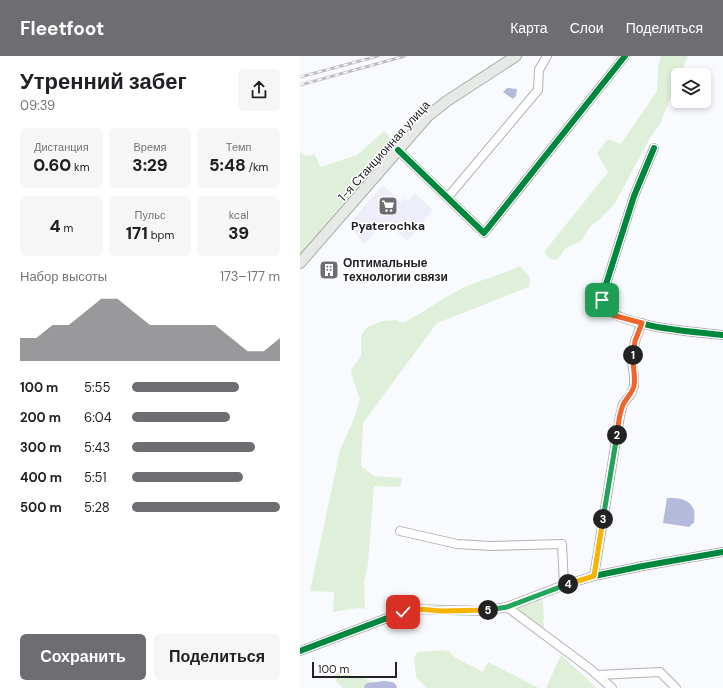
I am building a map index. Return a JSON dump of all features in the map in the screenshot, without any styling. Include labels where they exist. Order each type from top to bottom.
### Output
[{"type":"main road","name":"1-я Станционная улица","points":[[300,263],[436,108],[516,56]]},
{"type":"street","points":[[448,197],[538,90],[539,70],[547,56]]},
{"type":"street","points":[[398,150],[484,233],[625,56]]},
{"type":"street","points":[[654,148],[634,196],[602,300],[601,308],[612,315],[677,331],[723,335]]},
{"type":"street","points":[[594,576],[620,416],[623,404],[631,394],[634,386],[632,362],[635,341],[642,323]]},
{"type":"street","points":[[400,531],[457,544],[491,546],[562,544],[564,585]]},
{"type":"street","points":[[300,651],[411,609],[484,611],[507,607],[564,585],[594,576],[723,552]]},
{"type":"street","points":[[507,607],[598,675],[612,688]]},
{"type":"street","points":[[598,675],[660,672],[676,688]]},
{"type":"shaded area","points":[[383,185],[401,202],[405,198],[408,201],[415,193],[433,210],[407,241],[386,221],[364,244],[349,224]]},
{"type":"green space","points":[[661,56],[688,56],[683,68],[671,68],[671,97],[660,124],[650,138],[615,203],[590,227],[581,241],[566,248],[557,260],[550,259],[544,252],[608,172],[597,153],[608,139],[621,144],[657,91],[658,66]]},
{"type":"green space","points":[[384,131],[395,142],[300,254],[300,151],[305,156],[315,155],[321,167],[357,155]]},
{"type":"green space","points":[[520,266],[530,277],[529,287],[437,323],[363,423],[361,466],[374,476],[402,478],[400,487],[374,486],[368,564],[364,582],[365,609],[358,608],[333,612],[334,592],[310,591],[340,450],[353,421],[360,399],[351,370],[361,356],[361,336],[366,328],[382,321],[396,320],[402,323],[466,287]]},
{"type":"green space","points":[[543,598],[544,631],[516,610],[516,606]]},
{"type":"green space","points":[[444,650],[450,652],[454,657],[483,672],[488,662],[539,688],[427,688],[416,677],[414,658],[418,652]]},
{"type":"green space","points":[[561,655],[597,688],[546,688]]},
{"type":"green space","points":[[340,671],[371,681],[379,688],[343,688],[336,681],[335,674]]},
{"type":"water","points":[[507,88],[517,89],[516,96],[513,99],[503,92]]},
{"type":"water","points":[[667,498],[679,499],[689,503],[694,510],[694,523],[689,527],[663,523]]},
{"type":"waterway","points":[[369,688],[384,686],[392,688]]},
{"type":"railway","points":[[300,77],[378,56]]},
{"type":"railway","points":[[300,85],[405,56]]},
{"type":"cycle path","points":[[398,150],[484,233],[625,56]]},
{"type":"cycle path","points":[[654,148],[634,196],[601,300],[601,308],[614,315],[660,328],[723,335]]},
{"type":"cycle path","points":[[300,651],[411,609],[484,611],[507,607],[564,585],[594,576],[723,552]]},
{"type":"place","name":"Pyaterochka","points":[[388,206]]},
{"type":"place","name":"Оптимальные технологии связи","points":[[329,270]]},
{"type":"route","points":[[403,612],[411,609],[484,611],[507,607],[564,585],[594,576],[620,416],[623,404],[631,394],[634,386],[632,362],[635,341],[642,323],[612,315],[601,308],[602,300]]}]
